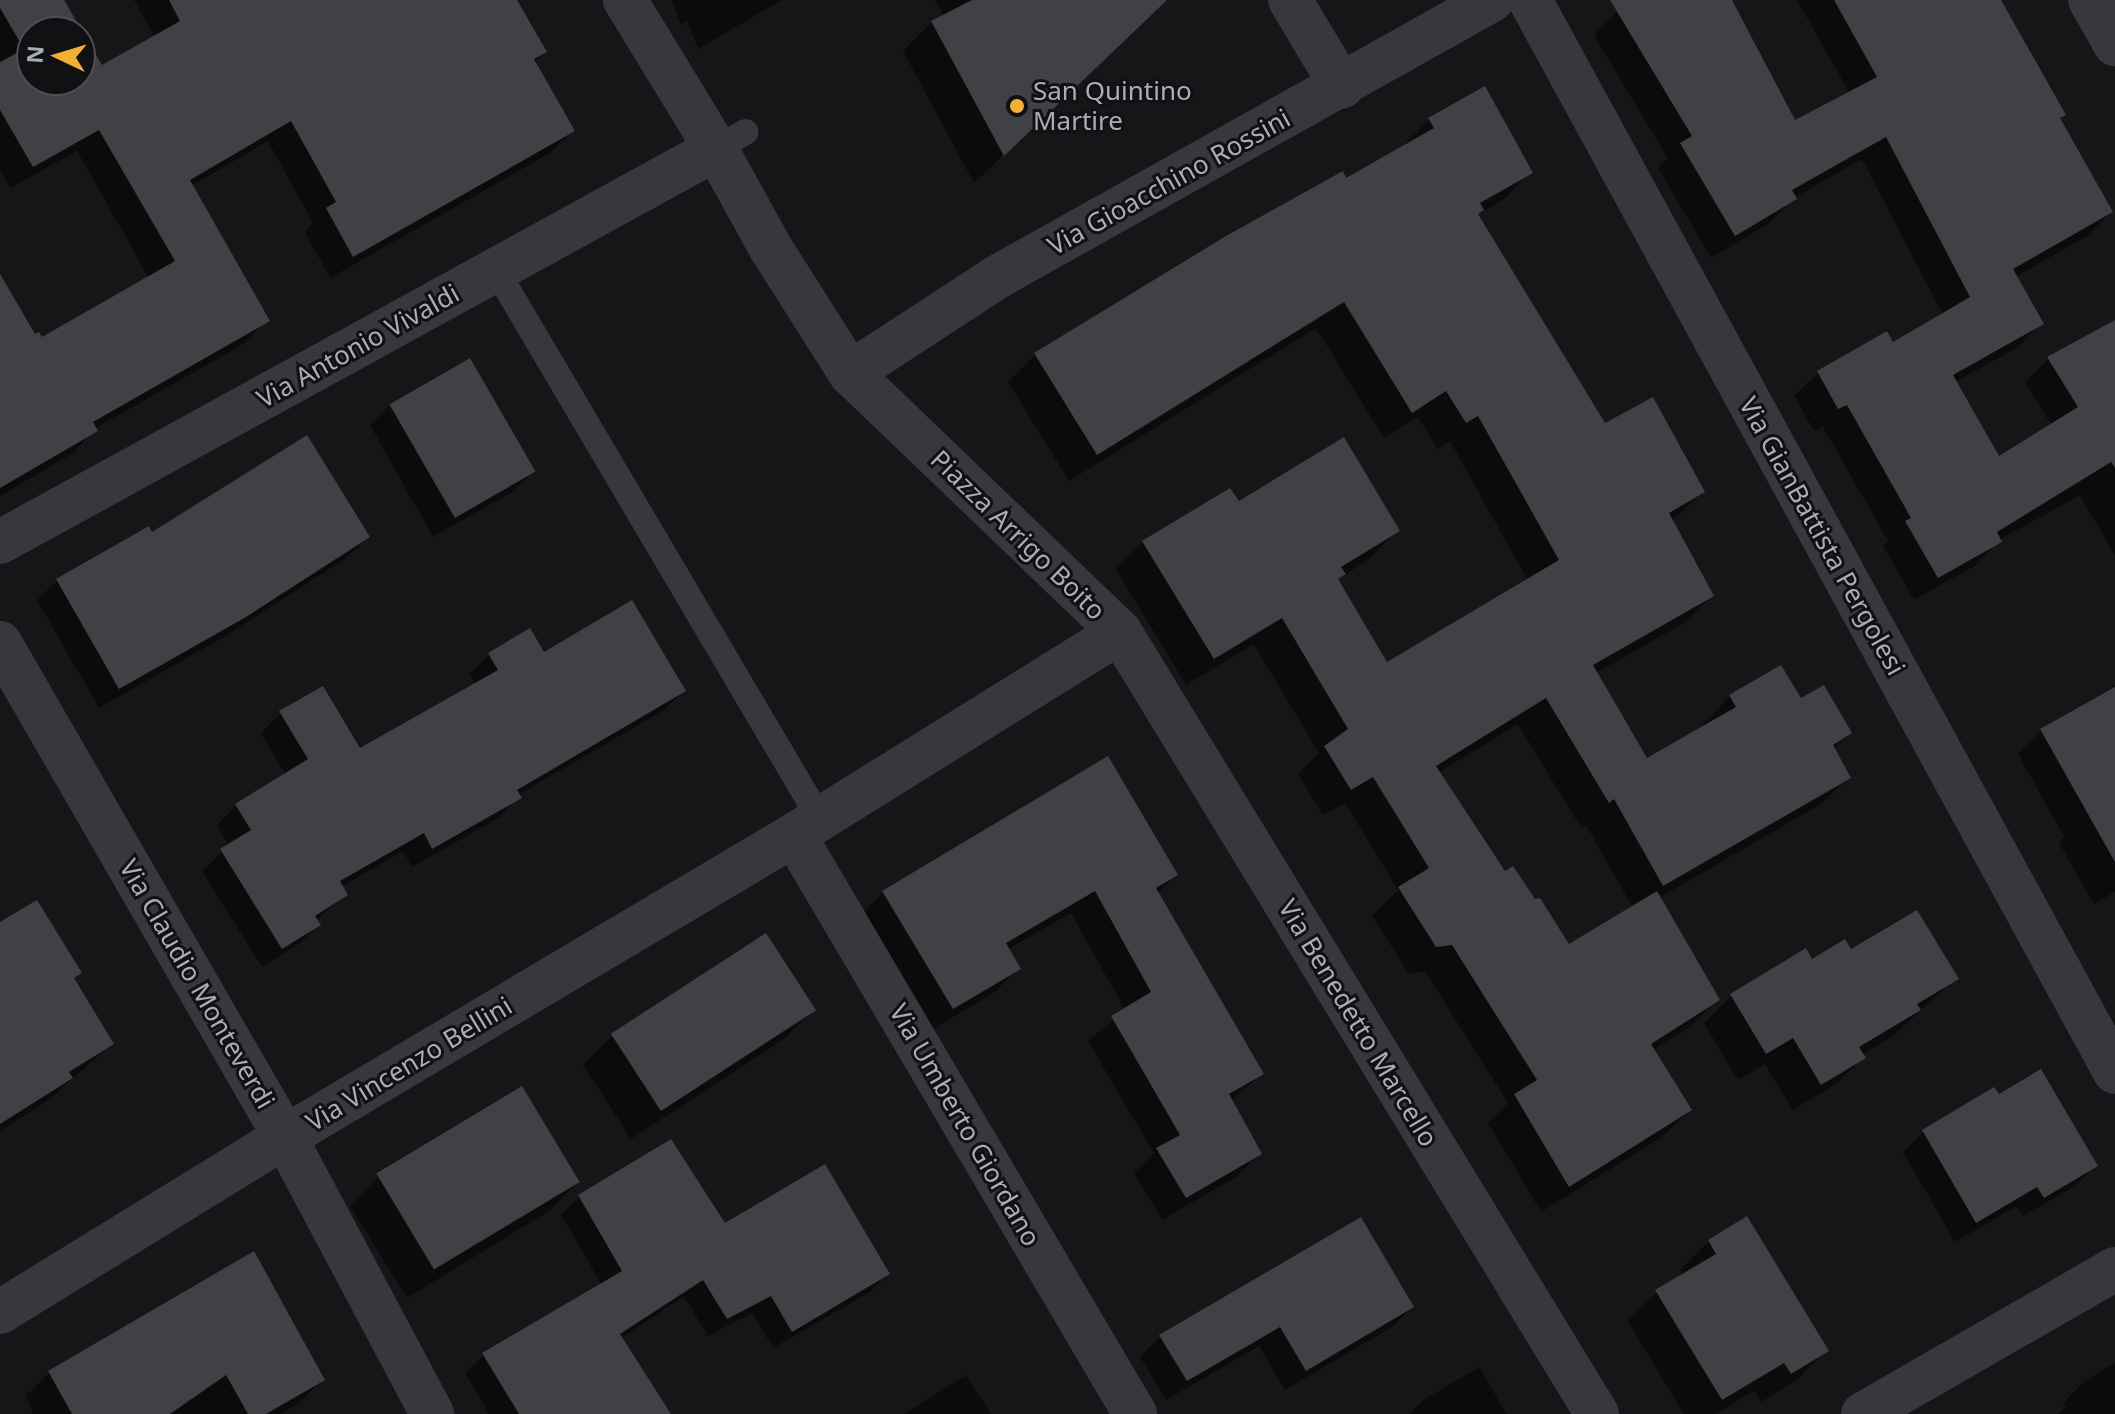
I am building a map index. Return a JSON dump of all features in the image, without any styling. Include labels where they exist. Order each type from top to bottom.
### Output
[{"type":"street","name":"Piazza Arrigo Boito","points":[[625,0],[731,141],[770,247],[850,373],[1120,632],[807,827]]},
{"type":"street","points":[[1290,0],[1342,87]]},
{"type":"street","name":"Via Gioacchino Rossini","points":[[850,373],[997,277],[1342,87],[1492,0]]},
{"type":"street","name":"Via GianBattista Pergolesi","points":[[1530,0],[2115,1072]]},
{"type":"street","points":[[2090,0],[2115,44]]},
{"type":"street","name":"Via Antonio Vivaldi","points":[[0,542],[731,141]]},
{"type":"street","name":"Via Benedetto Marcello","points":[[1120,632],[1597,1414]]},
{"type":"street","name":"Via Claudio Monteverdi","points":[[0,643],[285,1137],[432,1414]]},
{"type":"street","name":"Via Vincenzo Bellini","points":[[0,1312],[285,1137],[807,827]]},
{"type":"street","name":"Via Umberto Giordano","points":[[807,827],[1135,1414]]},
{"type":"street","points":[[1863,1414],[2115,1269]]},
{"type":"lane","points":[[496,270],[807,827]]},
{"type":"building","points":[[0,0],[64,0],[73,16],[16,16],[16,35],[0,8]]},
{"type":"building","points":[[169,0],[517,0],[547,52],[534,59],[575,131],[353,257],[326,208],[336,202],[291,121],[190,180],[270,321],[93,422],[98,431],[0,488],[0,274],[35,334],[39,332],[42,337],[175,261],[99,130],[33,167],[0,110],[0,62],[16,53],[16,96],[96,96],[96,55],[102,65],[180,21]]},
{"type":"building","name":"San Quintino Martire","points":[[972,0],[1167,0],[1004,156],[931,21]]},
{"type":"building","points":[[1610,0],[1732,0],[1795,120],[1877,77],[1834,0],[2001,0],[2066,115],[2060,118],[2113,212],[2013,269],[2044,324],[1953,375],[1999,456],[2078,407],[2047,357],[2115,320],[2115,468],[2111,462],[1997,532],[2002,542],[1938,578],[1905,521],[1911,518],[1847,405],[1838,409],[1817,371],[1887,331],[1893,342],[1970,297],[1886,137],[1792,190],[1797,199],[1735,236],[1680,143],[1692,136]]},
{"type":"building","points":[[1485,86],[1533,173],[1480,203],[1484,210],[1478,214],[1605,423],[1653,397],[1705,492],[1669,513],[1714,596],[1593,665],[1647,758],[1736,707],[1729,695],[1781,665],[1801,698],[1824,685],[1852,733],[1833,745],[1851,778],[1663,886],[1614,799],[1609,803],[1546,698],[1436,766],[1505,871],[1513,866],[1535,899],[1540,898],[1569,944],[1657,891],[1720,1000],[1651,1044],[1692,1110],[1569,1187],[1514,1094],[1537,1080],[1452,945],[1436,947],[1398,887],[1429,868],[1373,777],[1351,790],[1324,746],[1348,729],[1282,618],[1214,659],[1142,541],[1230,488],[1239,501],[1344,437],[1400,531],[1341,567],[1346,574],[1338,579],[1387,662],[1559,560],[1478,416],[1466,423],[1446,391],[1412,413],[1344,302],[1097,455],[1034,353],[1226,236],[1343,171],[1346,178],[1434,128],[1428,118]]},
{"type":"building","points":[[470,358],[536,471],[455,518],[389,404]]},
{"type":"building","points":[[307,435],[370,537],[246,617],[119,689],[56,579],[149,526],[152,532]]},
{"type":"building","points":[[632,600],[686,691],[517,790],[522,798],[432,849],[424,833],[340,881],[348,895],[315,916],[321,925],[282,949],[220,849],[251,830],[235,804],[308,759],[279,711],[323,686],[360,748],[498,670],[488,653],[530,628],[544,652]]},
{"type":"building","points":[[2115,687],[2115,862],[2040,729]]},
{"type":"building","points":[[1108,756],[1178,875],[1156,888],[1264,1074],[1229,1094],[1262,1154],[1186,1198],[1156,1148],[1180,1135],[1111,1016],[1151,992],[1095,891],[1006,943],[1021,969],[953,1009],[882,891]]},
{"type":"building","points":[[37,900],[82,973],[74,978],[114,1044],[69,1072],[73,1078],[0,1124],[0,922]]},
{"type":"building","points":[[1917,910],[1959,979],[1917,1004],[1921,1010],[1859,1047],[1866,1058],[1821,1085],[1793,1038],[1766,1054],[1730,994],[1806,948],[1812,959],[1845,939],[1851,949]]},
{"type":"building","points":[[766,933],[816,1010],[661,1111],[611,1034]]},
{"type":"building","points":[[2041,1069],[2098,1166],[2044,1198],[2037,1187],[1976,1223],[1922,1130],[1994,1087],[1999,1094]]},
{"type":"building","points":[[522,1086],[580,1182],[434,1270],[376,1174]]},
{"type":"building","points":[[671,1139],[725,1223],[825,1164],[890,1274],[792,1332],[771,1296],[727,1319],[703,1280],[620,1334],[671,1414],[519,1414],[482,1353],[622,1271],[578,1195]]},
{"type":"building","points":[[1747,1216],[1829,1351],[1791,1374],[1784,1363],[1722,1400],[1655,1290],[1716,1254],[1708,1240]]},
{"type":"building","points":[[1361,1217],[1414,1307],[1306,1371],[1280,1327],[1187,1381],[1159,1335]]},
{"type":"building","points":[[254,1251],[325,1380],[266,1414],[248,1414],[226,1375],[170,1414],[72,1414],[48,1371]]},
{"type":"place","name":"San Quintino Martire","points":[[1017,106]]}]
